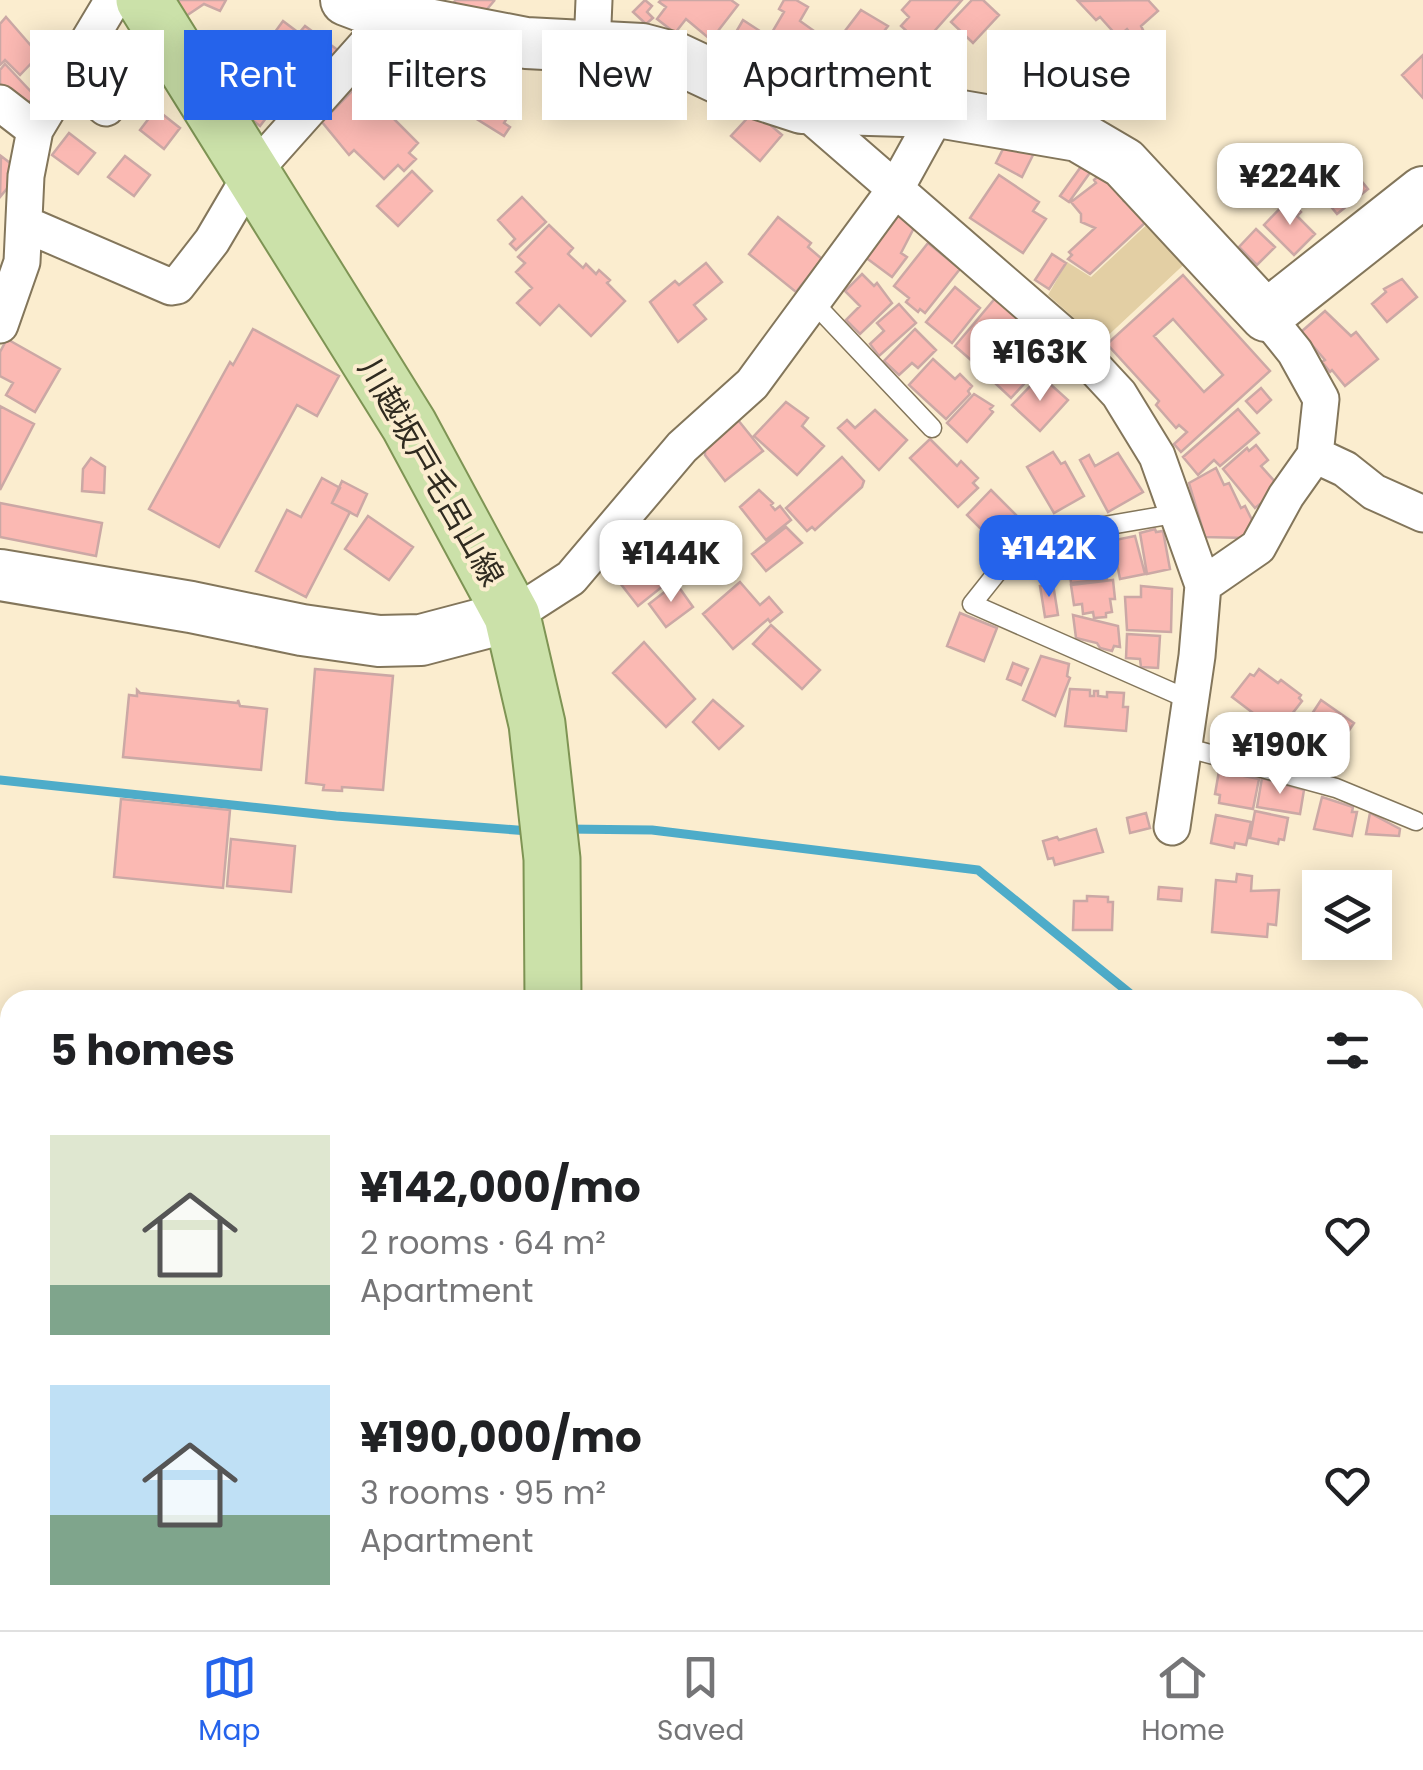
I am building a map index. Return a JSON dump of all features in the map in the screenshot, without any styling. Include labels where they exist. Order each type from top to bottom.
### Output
[{"type":"main road","name":"川越坂戸毛呂山線","points":[[144,0],[409,426],[512,616],[536,724],[552,859],[552,990]]},
{"type":"main road","points":[[368,8],[526,44],[593,24],[642,49],[676,58],[707,73]]},
{"type":"main road","points":[[967,117],[1078,136],[1124,163],[1266,316],[1423,192]]},
{"type":"main road","points":[[0,575],[302,630],[379,640],[421,640],[512,616]]},
{"type":"street","points":[[94,30],[113,0]]},
{"type":"street","points":[[16,241],[178,286],[368,8]]},
{"type":"street","points":[[0,103],[34,130]]},
{"type":"street","points":[[0,325],[34,130],[40,120]]},
{"type":"street","points":[[816,120],[1067,338],[1119,394],[1157,456],[1203,584],[1172,827]]},
{"type":"street","points":[[512,616],[570,578],[682,447],[752,384],[896,188],[934,120]]},
{"type":"street","points":[[1203,584],[1258,547],[1286,496],[1315,456],[1321,400],[1294,352],[1266,316]]},
{"type":"street","points":[[1315,456],[1345,469],[1374,492],[1423,514]]},
{"type":"lane","points":[[813,302],[932,428]]},
{"type":"lane","points":[[1180,513],[1023,540],[972,604],[1190,700]]},
{"type":"lane","points":[[1184,747],[1336,788],[1416,821]]},
{"type":"shaded area","points":[[1155,217],[1193,256],[1101,342],[1048,295],[1067,262],[1091,277]]},
{"type":"building","points":[[176,0],[226,0],[220,11],[204,4],[186,16]]},
{"type":"building","points":[[456,0],[494,1],[482,15],[452,4]]},
{"type":"building","points":[[645,0],[652,6],[647,12],[653,18],[646,24],[633,12]]},
{"type":"building","points":[[731,0],[738,5],[719,30],[707,30],[707,37],[686,19],[677,30],[671,30],[657,19],[666,7],[659,2]]},
{"type":"building","points":[[784,0],[796,0],[808,7],[800,21],[813,30],[773,30],[784,12],[779,9]]},
{"type":"building","points":[[911,0],[962,0],[935,30],[905,30],[901,26],[909,17],[902,10]]},
{"type":"building","points":[[972,0],[983,0],[999,15],[973,43],[967,37],[967,30],[959,30],[951,22]]},
{"type":"building","points":[[1148,0],[1158,11],[1141,26],[1143,30],[1112,30],[1078,1]]},
{"type":"building","points":[[861,10],[888,26],[885,30],[846,30]]},
{"type":"building","points":[[6,17],[30,45],[30,64],[20,75],[5,60],[0,65],[0,24]]},
{"type":"building","points":[[743,20],[758,30],[737,30]]},
{"type":"building","points":[[283,21],[295,30],[276,30]]},
{"type":"building","points":[[1423,55],[1423,98],[1402,75]]},
{"type":"building","points":[[5,64],[30,91],[30,101],[24,107],[0,84],[0,70]]},
{"type":"building","points":[[352,91],[352,120],[395,120],[418,143],[409,153],[416,159],[404,171],[398,165],[384,179],[354,150],[349,155],[322,122],[332,120],[332,112]]},
{"type":"building","points":[[164,115],[180,128],[164,149],[140,130],[148,120],[164,120]]},
{"type":"building","points":[[478,120],[506,120],[504,123],[510,127],[504,136]]},
{"type":"building","points":[[746,120],[764,120],[782,135],[760,161],[731,136]]},
{"type":"building","points":[[69,133],[95,153],[78,174],[52,155]]},
{"type":"building","points":[[1007,141],[1037,147],[1022,177],[996,163]]},
{"type":"building","points":[[1,156],[14,166],[8,173],[15,179],[0,197]]},
{"type":"building","points":[[125,156],[150,175],[134,196],[108,177]]},
{"type":"building","points":[[1342,157],[1368,189],[1337,214],[1311,182]]},
{"type":"building","points":[[1085,161],[1094,167],[1069,202],[1060,196]]},
{"type":"building","points":[[412,171],[432,191],[398,226],[377,206]]},
{"type":"building","points":[[1101,173],[1124,201],[1149,219],[1090,274],[1068,259],[1072,255],[1069,252],[1095,228],[1081,222],[1081,214],[1071,202],[1096,183],[1094,180]]},
{"type":"building","points":[[999,175],[1039,202],[1033,211],[1046,219],[1023,253],[970,218]]},
{"type":"building","points":[[522,197],[546,222],[516,250],[510,244],[515,239],[498,220]]},
{"type":"building","points":[[1288,200],[1315,234],[1294,255],[1264,225]]},
{"type":"building","points":[[898,211],[916,224],[901,253],[907,257],[892,277],[865,257]]},
{"type":"building","points":[[778,217],[811,243],[808,247],[822,259],[796,292],[749,254]]},
{"type":"building","points":[[549,225],[573,248],[568,254],[583,268],[586,264],[596,274],[599,270],[625,301],[591,336],[559,305],[540,325],[517,303],[532,288],[516,272],[525,263],[518,257]]},
{"type":"building","points":[[1256,229],[1275,247],[1257,265],[1239,247]]},
{"type":"building","points":[[928,243],[960,269],[925,313],[906,302],[909,298],[894,286]]},
{"type":"building","points":[[1052,254],[1066,263],[1049,289],[1035,280]]},
{"type":"building","points":[[706,263],[722,282],[694,305],[706,319],[678,342],[650,302]]},
{"type":"building","points":[[862,274],[874,286],[877,283],[892,303],[860,334],[846,320],[860,306],[845,291]]},
{"type":"building","points":[[1183,275],[1270,371],[1181,452],[1174,444],[1187,432],[1179,425],[1176,428],[1156,405],[1159,401],[1107,344]],"holes":[[[1173,319],[1223,375],[1204,392],[1154,336]]]},
{"type":"building","points":[[1402,279],[1417,297],[1387,322],[1372,304],[1386,292],[1384,289]]},
{"type":"building","points":[[955,287],[980,308],[952,343],[926,322]]},
{"type":"building","points":[[997,296],[1023,318],[1019,322],[1029,331],[1006,347],[1001,343],[980,368],[955,346]]},
{"type":"building","points":[[899,304],[916,323],[879,356],[870,344],[884,331],[877,323]]},
{"type":"building","points":[[1325,311],[1351,336],[1356,332],[1378,359],[1345,386],[1301,332]]},
{"type":"building","points":[[253,329],[339,376],[317,416],[297,405],[219,547],[149,509],[230,362],[233,365]]},
{"type":"building","points":[[915,329],[936,350],[918,368],[912,363],[899,375],[884,361]]},
{"type":"building","points":[[7,339],[60,369],[35,412],[6,395],[13,383],[0,376],[0,352]]},
{"type":"building","points":[[1016,345],[1036,363],[1036,371],[1011,398],[981,370],[995,356],[1000,360]]},
{"type":"building","points":[[933,359],[955,379],[960,374],[972,386],[970,394],[946,419],[909,385]]},
{"type":"building","points":[[1038,378],[1068,400],[1040,431],[1012,405]]},
{"type":"building","points":[[1261,388],[1271,400],[1257,413],[1246,401]]},
{"type":"building","points":[[974,394],[993,406],[993,412],[967,442],[947,423]]},
{"type":"building","points":[[786,402],[808,418],[802,426],[824,446],[797,475],[754,436]]},
{"type":"building","points":[[0,406],[34,424],[0,490]]},
{"type":"building","points":[[1238,409],[1259,433],[1220,466],[1214,460],[1198,475],[1183,457]]},
{"type":"building","points":[[875,410],[907,440],[879,470],[838,428],[847,420],[855,428]]},
{"type":"building","points":[[738,420],[763,451],[725,481],[705,455],[705,446]]},
{"type":"building","points":[[930,439],[957,466],[961,461],[978,478],[973,483],[978,488],[958,507],[910,458]]},
{"type":"building","points":[[1256,445],[1268,460],[1261,466],[1277,484],[1255,508],[1223,469]]},
{"type":"building","points":[[1053,452],[1061,464],[1065,462],[1084,496],[1054,513],[1027,467]]},
{"type":"building","points":[[1118,453],[1143,492],[1108,512],[1080,460],[1089,455],[1095,466]]},
{"type":"building","points":[[842,457],[864,481],[862,487],[815,530],[812,527],[807,531],[786,508]]},
{"type":"building","points":[[91,458],[105,467],[104,493],[82,491],[83,469]]},
{"type":"building","points":[[1216,468],[1254,524],[1246,538],[1205,537],[1189,483]]},
{"type":"building","points":[[322,478],[340,488],[332,503],[350,512],[306,597],[256,571],[287,510],[301,517]]},
{"type":"building","points":[[342,481],[367,494],[357,516],[332,503]]},
{"type":"building","points":[[759,490],[775,510],[780,506],[791,520],[766,540],[740,507]]},
{"type":"building","points":[[991,490],[1024,523],[999,547],[967,515]]},
{"type":"building","points":[[0,503],[102,523],[96,556],[0,537]]},
{"type":"building","points":[[368,516],[413,547],[389,580],[345,549]]},
{"type":"building","points":[[786,527],[802,543],[766,571],[752,554]]},
{"type":"building","points":[[1163,531],[1170,569],[1147,574],[1140,533]]},
{"type":"building","points":[[1135,536],[1145,574],[1120,579],[1113,543]]},
{"type":"building","points":[[1097,544],[1107,579],[1071,583],[1067,548]]},
{"type":"building","points":[[671,546],[685,565],[683,570],[638,606],[620,583]]},
{"type":"building","points":[[1113,580],[1115,599],[1110,599],[1112,612],[1106,613],[1106,617],[1094,618],[1093,612],[1083,614],[1082,604],[1074,605],[1071,585]]},
{"type":"building","points":[[740,582],[760,605],[769,597],[782,612],[733,649],[703,614]]},
{"type":"building","points":[[676,583],[693,607],[666,627],[649,604]]},
{"type":"building","points":[[1053,584],[1058,615],[1045,617],[1040,586]]},
{"type":"building","points":[[1141,586],[1172,589],[1171,632],[1127,630],[1125,597],[1141,597]]},
{"type":"building","points":[[960,613],[997,628],[984,661],[947,646]]},
{"type":"building","points":[[1073,615],[1118,626],[1120,647],[1114,646],[1112,651],[1076,638]]},
{"type":"building","points":[[771,625],[820,670],[802,689],[753,644]]},
{"type":"building","points":[[1127,634],[1160,636],[1158,668],[1141,667],[1140,659],[1126,658]]},
{"type":"building","points":[[644,642],[695,699],[666,727],[613,673]]},
{"type":"building","points":[[1041,656],[1069,664],[1070,678],[1055,716],[1023,700]]},
{"type":"building","points":[[1013,663],[1028,669],[1021,685],[1007,679]]},
{"type":"building","points":[[315,669],[393,676],[383,790],[323,790],[324,785],[306,783]]},
{"type":"building","points":[[1259,669],[1301,695],[1302,701],[1278,732],[1232,697],[1250,674],[1254,676]]},
{"type":"building","points":[[1070,689],[1090,690],[1090,696],[1094,696],[1094,691],[1107,697],[1107,692],[1124,693],[1123,707],[1128,707],[1126,731],[1065,726]]},
{"type":"building","points":[[137,690],[238,700],[240,706],[267,709],[261,770],[123,757],[129,695],[137,696]]},
{"type":"building","points":[[713,700],[743,726],[719,749],[693,722]]},
{"type":"building","points":[[1321,700],[1354,723],[1339,745],[1306,723]]},
{"type":"building","points":[[1219,771],[1259,779],[1253,809],[1219,803],[1220,795],[1215,794]]},
{"type":"building","points":[[1262,778],[1304,790],[1300,814],[1257,807]]},
{"type":"building","points":[[1322,797],[1353,807],[1352,812],[1357,812],[1352,836],[1314,829]]},
{"type":"building","points":[[121,799],[230,810],[223,888],[114,877]]},
{"type":"building","points":[[1255,811],[1288,818],[1284,840],[1279,839],[1278,844],[1250,838]]},
{"type":"building","points":[[1146,813],[1150,828],[1130,833],[1127,818]]},
{"type":"building","points":[[1370,813],[1400,829],[1399,836],[1366,834]]},
{"type":"building","points":[[1216,815],[1251,822],[1246,845],[1235,843],[1234,848],[1211,843]]},
{"type":"building","points":[[1096,829],[1103,852],[1055,865],[1053,858],[1048,859],[1043,841]]},
{"type":"building","points":[[231,839],[295,846],[291,892],[227,886]]},
{"type":"building","points":[[1237,874],[1252,876],[1251,891],[1279,890],[1276,925],[1268,924],[1267,937],[1212,932],[1216,880],[1236,882]]},
{"type":"building","points":[[1159,887],[1182,889],[1181,901],[1158,899]]},
{"type":"building","points":[[1087,896],[1108,897],[1108,902],[1113,902],[1112,930],[1073,930],[1074,901],[1087,901]]},
{"type":"waterway","points":[[0,780],[336,816],[529,831]]},
{"type":"waterway","points":[[565,829],[652,830],[978,870],[1126,990]]}]
